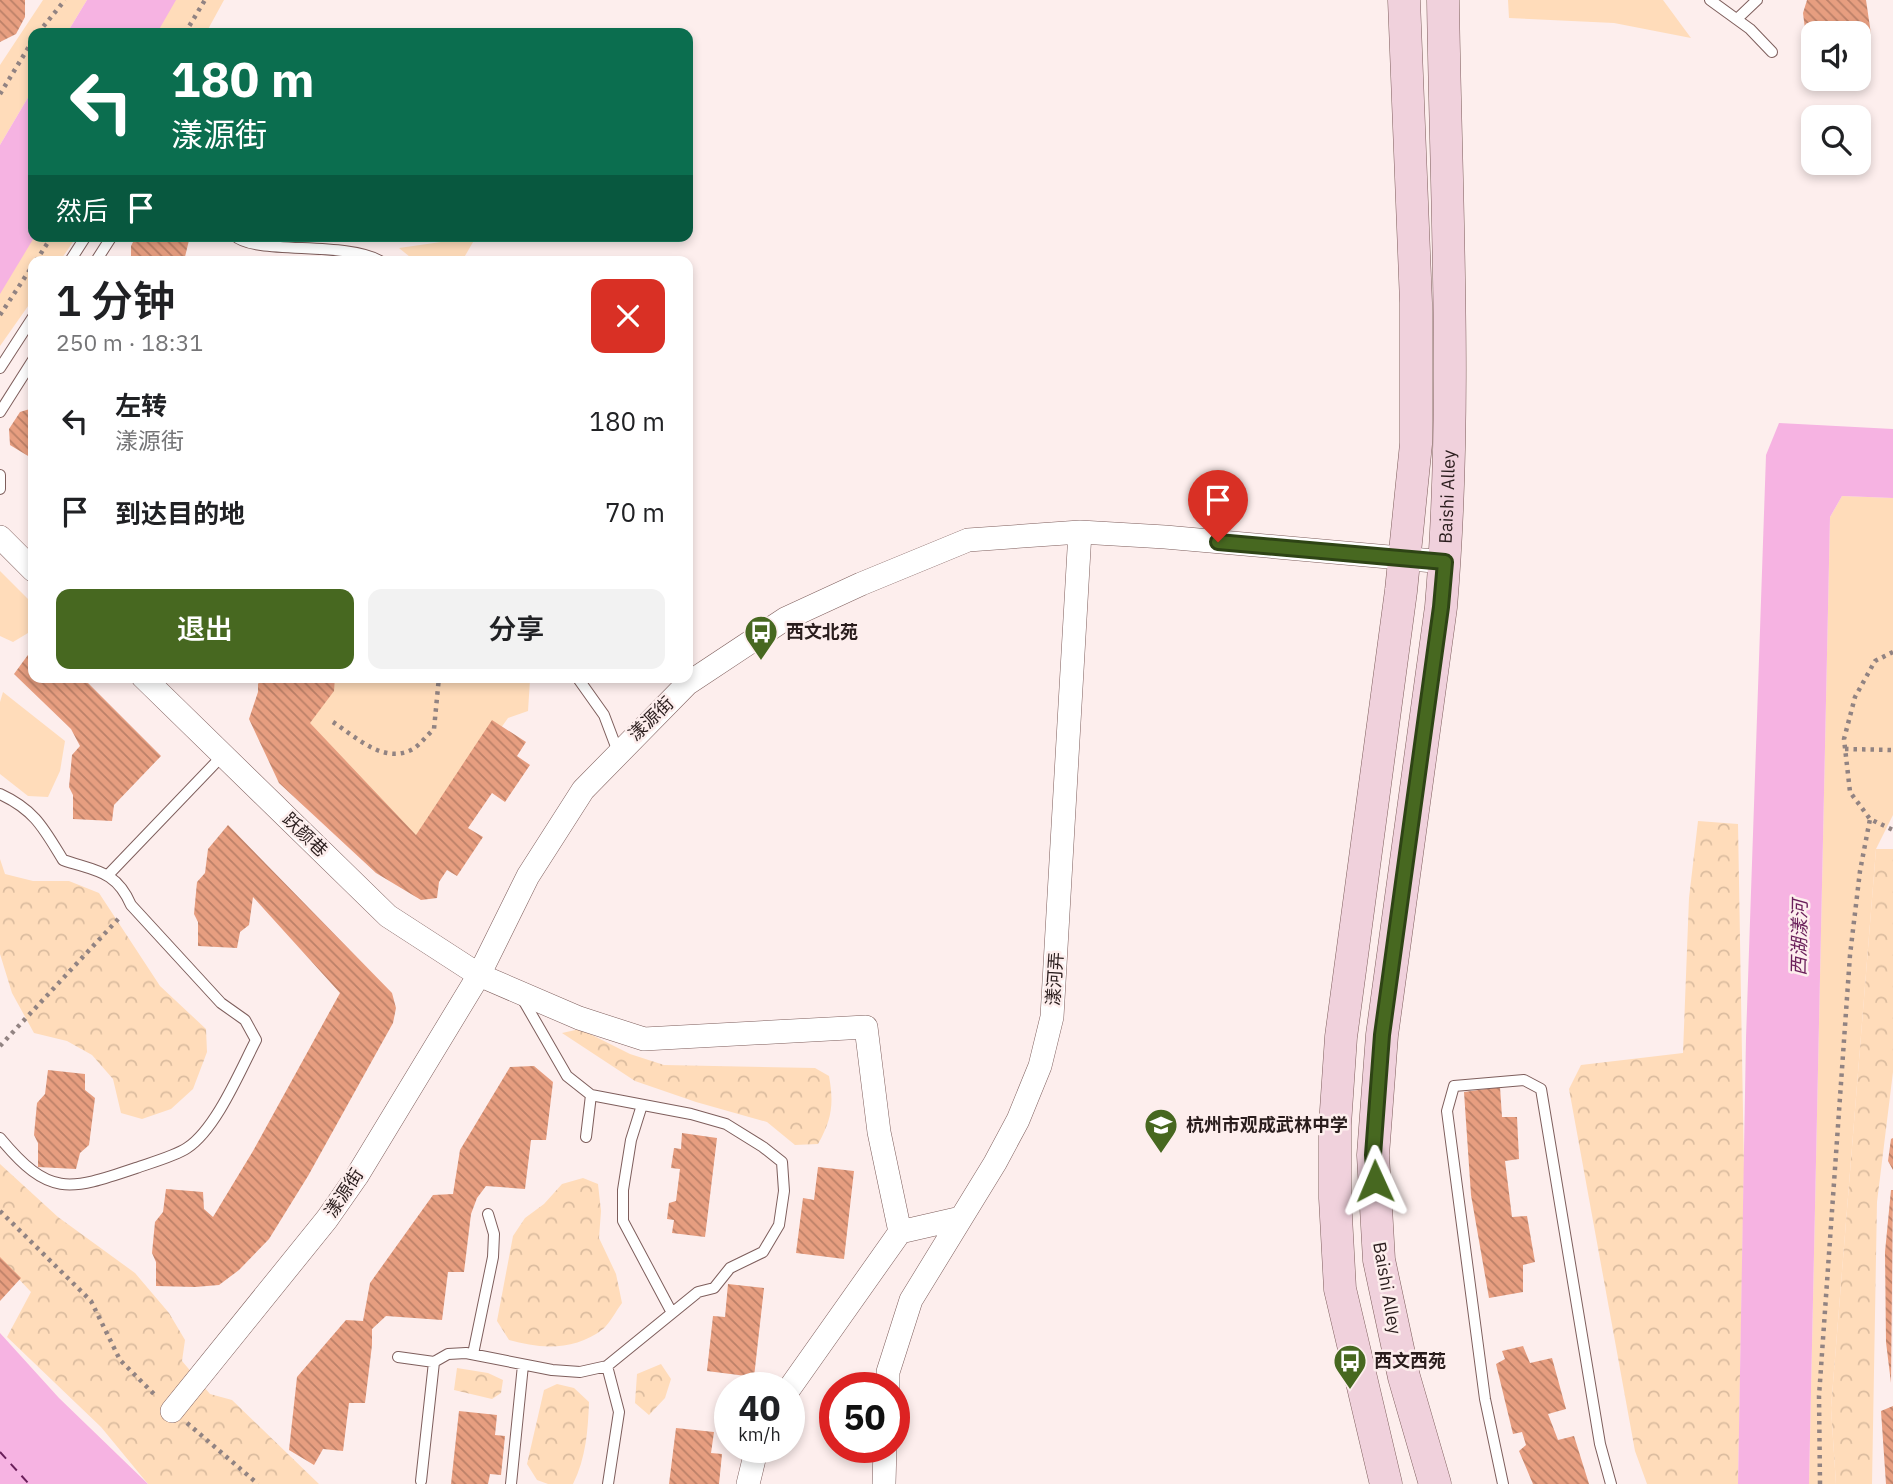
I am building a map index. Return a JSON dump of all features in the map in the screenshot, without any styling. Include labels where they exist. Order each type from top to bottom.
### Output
[{"type":"main road","name":"Baishi Alley","points":[[1386,1484],[1340,1289],[1335,1198],[1335,1125],[1341,1037],[1404,558],[1416,444],[1416,303],[1404,0]]},
{"type":"main road","name":"Baishi Alley","points":[[1435,1484],[1404,1377],[1379,1259],[1373,1155],[1382,1035],[1445,562],[1450,443],[1443,0]]},
{"type":"street","name":"漾源街","points":[[693,680],[785,620],[861,583],[968,540],[1080,533],[1165,537],[1445,562]]},
{"type":"street","name":"漾河弄","points":[[888,1372],[911,1300],[1018,1120],[1040,1066],[1052,1017],[1080,533]]},
{"type":"street","points":[[0,537],[28,565]]},
{"type":"street","name":"跃颜巷","points":[[150,683],[388,916],[479,975],[579,1018],[645,1039],[866,1027],[879,1132],[900,1232]]},
{"type":"street","name":"漾源街","points":[[172,1411],[327,1219],[357,1176],[479,975],[528,876],[583,790],[689,683]]},
{"type":"street","points":[[800,1372],[900,1232],[961,1218]]},
{"type":"street","points":[[748,1484],[753,1463]]},
{"type":"street","points":[[884,1484],[885,1463]]},
{"type":"lane","points":[[1710,0],[1737,19],[1772,52]]},
{"type":"lane","points":[[1737,19],[1757,0]]},
{"type":"lane","points":[[247,242],[354,252],[366,256]]},
{"type":"lane","points":[[0,368],[28,325]]},
{"type":"lane","points":[[0,412],[28,368]]},
{"type":"lane","points":[[0,475],[0,489]]},
{"type":"lane","points":[[581,683],[604,715],[618,752]]},
{"type":"lane","points":[[108,875],[223,755]]},
{"type":"lane","points":[[0,794],[15,801],[38,820],[62,860],[108,875],[124,888],[131,905],[220,1003],[245,1020],[256,1040],[213,1120],[187,1149],[101,1180],[64,1186],[44,1180],[16,1157],[0,1138]]},
{"type":"lane","points":[[398,1357],[434,1362],[448,1354],[473,1354],[523,1365],[580,1372],[607,1366],[698,1292],[714,1287],[730,1268],[763,1252],[779,1225],[784,1191],[782,1162],[726,1124],[591,1095],[567,1076],[518,992]]},
{"type":"lane","points":[[1503,1484],[1485,1399],[1447,1111],[1454,1086],[1524,1080],[1542,1089],[1600,1444],[1611,1484]]},
{"type":"lane","points":[[586,1137],[591,1095]]},
{"type":"lane","points":[[642,1105],[629,1152],[623,1190],[623,1221],[672,1313]]},
{"type":"lane","points":[[473,1354],[493,1257],[494,1234],[488,1213]]},
{"type":"lane","points":[[421,1482],[434,1362]]},
{"type":"lane","points":[[511,1484],[523,1365]]},
{"type":"lane","points":[[607,1366],[619,1412],[610,1483]]},
{"type":"path","points":[[42,28],[65,0]]},
{"type":"path","points":[[188,28],[205,0]]},
{"type":"path","points":[[0,94],[28,48]]},
{"type":"path","points":[[0,315],[28,272]]},
{"type":"path","points":[[1893,652],[1875,661],[1855,697],[1844,739],[1850,792],[1870,819],[1893,830]]},
{"type":"path","points":[[333,722],[372,748],[390,754],[413,749],[433,729],[438,683]]},
{"type":"path","points":[[1845,749],[1893,750]]},
{"type":"path","points":[[1820,1484],[1819,1396],[1850,956],[1860,871],[1870,819]]},
{"type":"path","points":[[0,1046],[131,905]]},
{"type":"path","points":[[0,1211],[91,1301],[120,1360],[172,1411],[236,1462],[258,1484]]},
{"type":"green space","points":[[43,0],[87,0],[70,28],[28,28],[28,97],[0,145],[0,65]]},
{"type":"green space","points":[[168,0],[224,0],[209,28],[151,28]]},
{"type":"green space","points":[[1508,0],[1663,0],[1691,38],[1614,23],[1509,18]]},
{"type":"green space","points":[[28,242],[73,242],[63,256],[28,256],[28,306],[0,346],[0,277]]},
{"type":"green space","points":[[441,242],[473,242],[465,256],[409,256],[399,248]]},
{"type":"green space","points":[[1842,496],[1893,498],[1893,815],[1876,849],[1831,1408],[1836,1484],[1809,1484],[1830,517]]},
{"type":"green space","points":[[0,571],[28,599],[28,633],[13,642],[0,636]]},
{"type":"green space","points":[[299,683],[530,683],[528,711],[508,718],[414,851],[285,714]]},
{"type":"green space","points":[[3,692],[65,741],[60,771],[48,797],[28,796],[0,774],[0,702]]},
{"type":"green space","points":[[1698,821],[1738,824],[1744,1169],[1738,1484],[1647,1484],[1635,1451],[1569,1089],[1581,1065],[1683,1053],[1689,898]]},
{"type":"green space","points":[[1876,849],[1893,849],[1893,1072],[1877,1202],[1872,1484],[1836,1484],[1831,1408]]},
{"type":"green space","points":[[0,859],[5,874],[33,881],[69,881],[99,893],[160,986],[206,1029],[207,1052],[193,1089],[171,1109],[142,1119],[121,1113],[113,1079],[92,1055],[67,1041],[34,1033],[12,993],[0,954]]},
{"type":"green space","points":[[580,1029],[630,1054],[664,1065],[815,1068],[829,1076],[831,1103],[826,1127],[818,1144],[795,1145],[767,1122],[635,1081],[562,1033]]},
{"type":"green space","points":[[0,1164],[58,1217],[135,1273],[169,1313],[185,1340],[182,1361],[210,1394],[232,1400],[319,1484],[148,1484],[101,1427],[7,1337],[31,1292],[0,1259]]},
{"type":"green space","points":[[583,1178],[598,1184],[601,1211],[599,1238],[616,1274],[622,1303],[603,1329],[569,1345],[533,1345],[509,1340],[497,1321],[513,1236],[525,1218],[544,1204],[562,1184]]},
{"type":"green space","points":[[661,1364],[671,1379],[665,1398],[649,1415],[635,1403],[637,1374]]},
{"type":"green space","points":[[457,1368],[488,1373],[503,1380],[501,1393],[492,1399],[454,1390]]},
{"type":"green space","points":[[557,1384],[574,1388],[589,1402],[584,1454],[573,1484],[548,1484],[537,1480],[527,1464],[544,1390]]},
{"type":"water","points":[[87,0],[176,0],[160,28],[70,28]]},
{"type":"water","points":[[28,97],[28,242],[31,242],[0,294],[0,145]]},
{"type":"water","name":"西湖漾河","points":[[1779,423],[1893,429],[1893,498],[1842,496],[1830,517],[1809,1484],[1738,1484],[1746,1038],[1766,455]]},
{"type":"water","points":[[0,1333],[59,1398],[148,1484],[0,1484]]},
{"type":"building","points":[[0,0],[25,0],[25,17],[16,34],[0,42]]},
{"type":"building","points":[[1807,0],[1866,0],[1869,21],[1804,21],[1803,13]]},
{"type":"building","points":[[133,242],[189,242],[185,256],[131,256]]},
{"type":"building","points":[[28,410],[28,456],[10,445],[9,429],[20,412]]},
{"type":"building","points":[[28,655],[28,683],[88,683],[161,756],[114,805],[112,821],[73,819],[73,795],[69,787],[72,755],[80,746],[71,729],[14,674]]},
{"type":"building","points":[[335,683],[334,691],[310,723],[416,835],[492,720],[526,742],[517,756],[530,765],[505,802],[492,793],[468,828],[483,837],[457,876],[447,870],[439,882],[437,898],[421,900],[376,873],[279,783],[249,719],[258,684]]},
{"type":"building","points":[[228,825],[392,993],[396,1008],[393,1023],[308,1176],[269,1239],[239,1270],[219,1285],[156,1286],[156,1262],[152,1253],[155,1222],[163,1212],[166,1189],[203,1192],[204,1209],[213,1217],[253,1151],[340,993],[253,897],[249,925],[240,932],[237,948],[198,946],[198,922],[194,914],[197,882],[205,873],[208,849]]},
{"type":"building","points":[[534,1066],[553,1082],[546,1140],[531,1140],[525,1189],[486,1186],[477,1198],[471,1214],[464,1272],[448,1272],[442,1320],[386,1316],[372,1329],[365,1403],[349,1403],[343,1451],[323,1449],[314,1465],[289,1450],[297,1377],[346,1320],[363,1321],[370,1283],[433,1195],[453,1194],[460,1150],[510,1067]]},
{"type":"building","points":[[48,1070],[85,1074],[85,1090],[95,1098],[89,1145],[80,1153],[76,1169],[38,1167],[38,1143],[34,1135],[37,1103],[45,1094]]},
{"type":"building","points":[[1500,1087],[1502,1117],[1517,1117],[1519,1159],[1505,1161],[1512,1217],[1527,1216],[1535,1262],[1523,1265],[1523,1292],[1489,1298],[1471,1195],[1464,1092]]},
{"type":"building","points":[[682,1133],[717,1138],[705,1237],[672,1233],[674,1220],[667,1219],[669,1203],[676,1201],[680,1169],[671,1168],[674,1148],[681,1149]]},
{"type":"building","points":[[1893,1138],[1893,1170],[1888,1161]]},
{"type":"building","points":[[818,1167],[854,1171],[844,1259],[796,1253],[803,1198],[814,1200]]},
{"type":"building","points":[[1891,1190],[1891,1383],[1886,1342],[1885,1252]]},
{"type":"building","points":[[0,1257],[21,1278],[0,1301]]},
{"type":"building","points":[[728,1284],[764,1288],[755,1372],[707,1371],[713,1316],[725,1317]]},
{"type":"building","points":[[1523,1346],[1530,1363],[1552,1358],[1566,1409],[1548,1414],[1558,1440],[1574,1436],[1589,1484],[1533,1484],[1519,1451],[1526,1445],[1522,1432],[1513,1434],[1496,1364],[1505,1359],[1502,1351]]},
{"type":"building","points":[[1893,1406],[1893,1484],[1886,1484],[1881,1411]]},
{"type":"building","points":[[459,1411],[497,1415],[495,1435],[505,1436],[501,1475],[490,1474],[488,1484],[451,1484]]},
{"type":"building","points":[[676,1428],[714,1432],[711,1453],[714,1453],[714,1463],[721,1463],[719,1484],[669,1484]]},
{"type":"ferry route","points":[[0,1452],[29,1484]]},
{"type":"place","name":"西文北苑","points":[[761,662]]},
{"type":"place","name":"杭州市观成武林中学","points":[[1161,1155]]},
{"type":"place","name":"西文西苑","points":[[1350,1391]]},
{"type":"route","points":[[1218,542],[1445,562],[1382,1035],[1373,1155],[1375,1181]]}]
